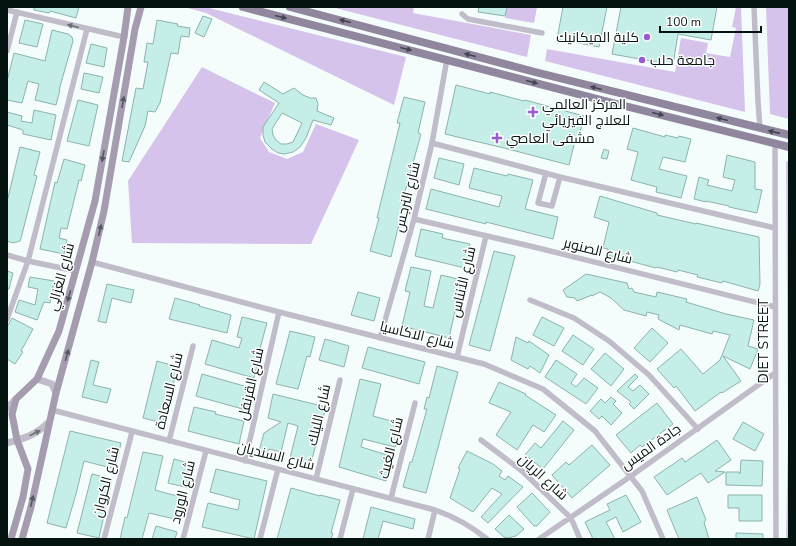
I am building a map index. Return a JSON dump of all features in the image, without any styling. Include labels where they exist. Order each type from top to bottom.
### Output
[{"type":"main road","name":"شارع الغزالي","points":[[16,399],[37,378],[59,331],[95,201],[124,38],[128,7]]},
{"type":"main road","name":"شارع الغزالي","points":[[22,539],[56,393],[92,262],[104,211],[135,29],[141,7]]},
{"type":"main road","points":[[243,7],[789,147]]},
{"type":"main road","points":[[290,7],[535,72],[789,135]]},
{"type":"main road","points":[[11,539],[23,497],[28,469],[17,440],[12,414],[16,399]]},
{"type":"street","points":[[754,7],[760,128]]},
{"type":"street","points":[[7,10],[124,38]]},
{"type":"street","points":[[7,52],[17,12]]},
{"type":"street","points":[[462,14],[468,19],[542,33]]},
{"type":"street","points":[[7,319],[28,261],[87,29]]},
{"type":"street","name":"شارع النرجس","points":[[380,338],[414,219],[432,143],[447,59]]},
{"type":"street","points":[[432,143],[560,177],[775,228]]},
{"type":"street","name":"DIET STREET","points":[[775,143],[776,539]]},
{"type":"street","points":[[546,173],[538,203],[552,206],[560,177]]},
{"type":"street","name":"شارع الصنوبر","points":[[414,219],[775,307]]},
{"type":"street","name":"شارع الأنناس","points":[[457,357],[486,236]]},
{"type":"street","points":[[7,255],[76,271]]},
{"type":"street","name":"شارع الاكاسيا","points":[[92,262],[279,312],[484,364],[543,389],[595,431],[642,491],[663,539]]},
{"type":"street","points":[[530,300],[574,318],[609,341],[649,376],[698,429]]},
{"type":"street","name":"شارع القرنفل","points":[[245,461],[279,312]]},
{"type":"street","name":"شارع السعادة","points":[[169,441],[193,346]]},
{"type":"street","name":"جادة الميس","points":[[539,539],[698,429],[775,373]]},
{"type":"street","points":[[37,378],[52,384],[56,393]]},
{"type":"street","name":"شارع الليلك","points":[[316,479],[340,380]]},
{"type":"street","points":[[7,408],[16,399]]},
{"type":"street","name":"شارع الغيث","points":[[391,498],[415,403]]},
{"type":"street","name":"شارع السنديان","points":[[52,410],[435,510],[454,517],[473,528],[487,539]]},
{"type":"street","points":[[7,442],[33,435],[49,422]]},
{"type":"street","name":"شارع الكروان","points":[[104,539],[132,432]]},
{"type":"street","name":"شارع الريان","points":[[481,440],[522,471],[571,518],[580,539]]},
{"type":"street","name":"شارع الورود","points":[[183,539],[206,451]]},
{"type":"street","points":[[260,539],[278,469]]},
{"type":"street","points":[[340,539],[353,488]]},
{"type":"street","points":[[428,539],[435,510]]},
{"type":"shaded area","points":[[184,7],[205,7],[406,57],[394,105],[206,13]]},
{"type":"shaded area","points":[[414,7],[413,13],[531,35],[527,57],[335,8]]},
{"type":"shaded area","points":[[507,7],[537,7],[534,23],[505,18]]},
{"type":"shaded area","points":[[736,7],[741,7],[745,112],[545,61],[547,49],[675,72],[681,38],[708,43],[706,53],[730,57],[736,28],[732,27]]},
{"type":"shaded area","points":[[766,7],[789,7],[789,119],[770,114]]},
{"type":"shaded area","points":[[202,67],[275,103],[260,138],[269,152],[287,159],[303,152],[316,124],[359,140],[311,244],[132,243],[128,181]]},
{"type":"shaded area","points":[[786,161],[789,162],[789,539],[786,539],[788,434]]},
{"type":"building","points":[[34,7],[79,7],[76,18],[50,11],[49,13],[34,10]]},
{"type":"building","points":[[479,7],[507,7],[505,16],[478,12]]},
{"type":"building","points":[[563,7],[607,7],[599,47],[557,39]]},
{"type":"building","name":"كلية الميكانيك","points":[[621,7],[717,7],[711,40],[678,34],[673,65],[612,54]]},
{"type":"building","points":[[203,16],[212,19],[204,37],[195,33]]},
{"type":"building","points":[[25,20],[43,24],[37,47],[19,43]]},
{"type":"building","points":[[157,20],[190,28],[189,37],[181,36],[178,54],[171,53],[160,103],[155,112],[148,111],[145,126],[129,162],[122,161],[136,88],[143,89],[148,62],[144,62],[147,43],[153,44]]},
{"type":"building","points":[[52,30],[68,34],[72,37],[73,41],[56,105],[35,100],[39,84],[28,81],[22,103],[7,100],[7,81],[14,53],[45,61]]},
{"type":"building","points":[[91,44],[107,48],[104,67],[86,63]]},
{"type":"building","points":[[84,73],[103,77],[99,93],[81,89]]},
{"type":"building","points":[[264,82],[283,94],[294,88],[303,95],[310,98],[316,98],[318,104],[317,111],[334,118],[331,125],[313,120],[306,138],[300,147],[293,152],[285,154],[278,153],[265,142],[263,127],[279,103],[259,90]],"holes":[[[282,113],[302,123],[293,142],[281,144],[273,135],[272,129]]]},
{"type":"building","points":[[456,85],[490,94],[490,92],[525,100],[584,116],[579,137],[576,137],[569,165],[445,134]]},
{"type":"building","points":[[404,97],[425,102],[418,133],[421,134],[403,199],[405,199],[391,257],[370,251],[379,218],[377,218],[400,123],[397,123]]},
{"type":"building","points":[[78,100],[98,105],[89,146],[67,141]]},
{"type":"building","points":[[34,110],[56,115],[51,140],[23,134],[23,130],[7,125],[7,112],[22,116],[21,121],[32,123]]},
{"type":"building","points":[[633,128],[665,137],[665,135],[678,138],[679,136],[691,139],[685,162],[663,157],[659,169],[687,176],[681,198],[656,192],[657,187],[631,180],[638,152],[627,149]]},
{"type":"building","points":[[20,147],[40,152],[34,175],[37,176],[21,238],[20,241],[13,243],[7,241],[7,202]]},
{"type":"building","points":[[604,149],[609,151],[607,159],[601,158]]},
{"type":"building","points":[[727,155],[755,162],[755,189],[762,190],[757,213],[694,199],[699,177],[709,180],[707,185],[732,191],[735,180],[723,177]]},
{"type":"building","points":[[439,158],[464,164],[459,185],[434,178]]},
{"type":"building","points":[[64,159],[85,165],[81,181],[79,180],[67,229],[61,228],[59,238],[67,240],[64,254],[40,249],[55,182],[57,183]]},
{"type":"building","points":[[474,168],[507,176],[508,174],[533,180],[525,209],[558,217],[553,239],[426,209],[431,189],[499,207],[502,196],[469,188]]},
{"type":"building","points":[[600,196],[657,213],[657,215],[759,237],[760,284],[758,291],[723,281],[722,283],[697,277],[698,275],[678,270],[677,272],[656,268],[607,255],[608,249],[603,248],[609,222],[594,217]]},
{"type":"building","points":[[421,229],[443,234],[442,238],[470,244],[465,268],[415,256]]},
{"type":"building","points":[[494,251],[515,256],[490,351],[469,345]]},
{"type":"building","points":[[411,267],[431,271],[424,306],[433,308],[441,275],[462,280],[449,338],[402,326],[410,292],[405,291]]},
{"type":"building","points":[[7,271],[13,273],[9,289],[7,289]]},
{"type":"building","points":[[586,274],[627,283],[629,289],[632,288],[634,292],[656,297],[657,292],[687,299],[686,302],[726,314],[754,320],[748,346],[758,349],[750,369],[723,356],[741,381],[722,393],[721,392],[695,411],[676,386],[674,388],[657,369],[681,349],[703,374],[720,360],[730,335],[713,331],[712,334],[680,325],[679,330],[658,319],[659,315],[647,312],[646,316],[624,310],[611,298],[600,292],[577,301],[575,298],[567,297],[563,290]]},
{"type":"building","points":[[30,277],[54,281],[50,303],[44,302],[37,320],[15,312],[19,300],[35,305],[38,289],[28,287]]},
{"type":"building","points":[[107,284],[134,290],[131,303],[112,298],[106,323],[98,321]]},
{"type":"building","points":[[358,292],[380,298],[374,321],[351,315]]},
{"type":"building","points":[[175,298],[231,315],[227,333],[169,319]]},
{"type":"building","points":[[242,317],[267,323],[254,378],[205,364],[212,340],[239,348],[242,338],[237,337]]},
{"type":"building","points":[[542,317],[564,328],[554,346],[533,335]]},
{"type":"building","points":[[12,318],[33,329],[21,351],[23,352],[15,364],[7,359],[7,327]]},
{"type":"building","points":[[652,328],[668,343],[650,362],[634,348]]},
{"type":"building","points":[[290,331],[315,337],[310,357],[307,356],[298,389],[276,384]]},
{"type":"building","points":[[573,335],[594,349],[583,365],[562,351]]},
{"type":"building","points":[[516,337],[528,343],[529,341],[549,355],[540,373],[530,366],[528,369],[511,360]]},
{"type":"building","points":[[325,339],[349,346],[344,367],[319,360]]},
{"type":"building","points":[[368,347],[425,362],[419,384],[362,368]]},
{"type":"building","points":[[605,353],[624,369],[611,386],[591,369]]},
{"type":"building","points":[[91,360],[99,362],[93,385],[111,389],[107,403],[82,397]]},
{"type":"building","points":[[556,360],[577,374],[571,383],[576,387],[584,378],[598,388],[586,404],[545,377]]},
{"type":"building","points":[[157,361],[178,367],[163,423],[143,418]]},
{"type":"building","points":[[437,366],[458,372],[426,493],[403,487],[410,462],[412,462],[427,409],[424,409],[427,397],[429,398]]},
{"type":"building","points":[[202,374],[251,388],[246,410],[196,396]]},
{"type":"building","points":[[635,374],[638,377],[628,387],[633,391],[640,385],[649,394],[634,409],[629,404],[631,402],[617,391]]},
{"type":"building","points":[[360,379],[381,384],[373,416],[402,424],[395,447],[363,439],[361,447],[394,457],[386,481],[339,467]]},
{"type":"building","points":[[499,382],[526,394],[525,395],[556,415],[544,432],[533,425],[517,450],[496,435],[511,412],[489,403]]},
{"type":"building","points":[[273,394],[326,407],[311,463],[290,458],[298,426],[288,423],[281,452],[269,449],[267,453],[259,451],[264,433],[281,422],[268,418]]},
{"type":"building","points":[[611,397],[616,401],[613,404],[622,413],[611,425],[602,416],[599,419],[590,411],[601,399],[605,403]]},
{"type":"building","points":[[657,403],[673,424],[642,447],[640,445],[631,453],[616,435]]},
{"type":"building","points":[[194,407],[244,421],[239,444],[188,431]]},
{"type":"building","points":[[563,421],[574,430],[543,469],[525,455],[535,443],[541,448]]},
{"type":"building","points":[[743,422],[764,434],[755,451],[733,439]]},
{"type":"building","points":[[70,431],[121,443],[115,469],[84,461],[66,528],[47,523]]},
{"type":"building","points":[[717,440],[731,460],[715,471],[725,472],[708,483],[701,473],[667,495],[654,477],[682,458],[685,462]]},
{"type":"building","points":[[592,445],[610,465],[572,498],[552,475],[566,462],[569,465]]},
{"type":"building","points":[[467,451],[493,464],[502,471],[499,476],[505,480],[508,476],[523,487],[488,523],[481,517],[502,494],[492,488],[473,512],[450,498],[460,469],[458,468]]},
{"type":"building","points":[[143,452],[163,456],[155,490],[184,498],[179,520],[149,513],[142,539],[120,539],[125,517],[127,518]]},
{"type":"building","points":[[174,459],[195,465],[189,488],[168,483]]},
{"type":"building","points":[[741,460],[763,461],[762,486],[726,485],[726,472],[739,472],[740,474]]},
{"type":"building","points":[[216,469],[267,481],[254,539],[202,527],[208,503],[238,510],[240,500],[210,492]]},
{"type":"building","points":[[92,474],[112,479],[99,538],[77,533]]},
{"type":"building","points":[[291,488],[340,500],[331,533],[333,533],[331,539],[277,539]]},
{"type":"building","points":[[532,493],[550,512],[537,526],[534,526],[517,507]]},
{"type":"building","points":[[626,495],[641,522],[623,532],[616,517],[606,522],[615,539],[593,539],[585,522],[610,510],[607,504]]},
{"type":"building","points":[[728,495],[762,495],[762,521],[739,521],[739,508],[728,508]]},
{"type":"building","points":[[697,497],[706,520],[704,522],[709,539],[679,539],[667,510]]},
{"type":"building","points":[[371,507],[415,519],[413,529],[383,521],[378,539],[363,539]]},
{"type":"building","points":[[509,515],[524,529],[516,536],[508,538],[504,537],[495,529]]},
{"type":"building","points":[[156,526],[177,532],[175,539],[152,539]]},
{"type":"building","points":[[736,533],[763,534],[763,539],[736,539]]},
{"type":"place","name":"كلية الميكانيك","points":[[647,37]]},
{"type":"place","name":"جامعة حلب","points":[[642,60]]},
{"type":"place","name":"المركز العالمي للعلاج الفيزيائي","points":[[533,112]]},
{"type":"place","name":"مشفى العاصي","points":[[497,138]]}]
